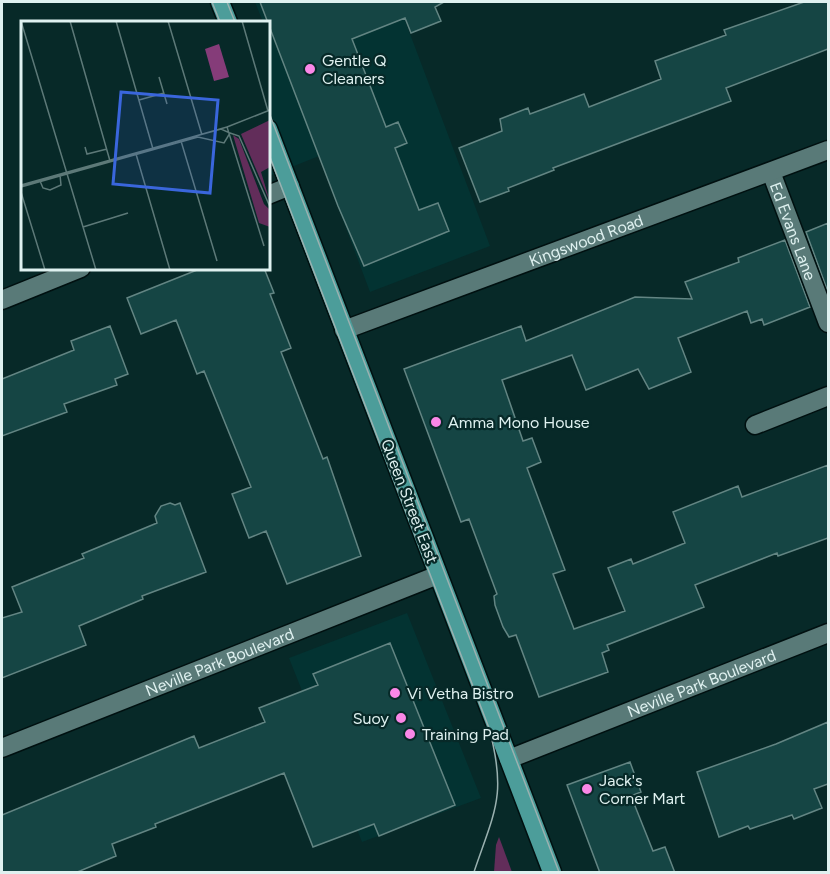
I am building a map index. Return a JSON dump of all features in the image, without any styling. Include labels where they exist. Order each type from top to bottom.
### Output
[{"type":"main road","points":[[220,2],[228,21]]},
{"type":"main road","name":"Queen Street East","points":[[270,134],[552,873]]},
{"type":"street","name":"Kingswood Road","points":[[344,330],[828,150]]},
{"type":"street","name":"Ed Evans Lane","points":[[771,172],[828,323]]},
{"type":"street","points":[[270,194],[290,186]]},
{"type":"street","points":[[2,300],[76,270]]},
{"type":"street","points":[[755,425],[828,396]]},
{"type":"street","name":"Neville Park Boulevard","points":[[2,748],[438,576]]},
{"type":"street","name":"Neville Park Boulevard","points":[[509,759],[828,633]]},
{"type":"shaded area","points":[[255,2],[398,2],[490,246],[370,292],[319,156],[270,176],[270,21],[263,21]]},
{"type":"shaded area","points":[[407,613],[481,798],[362,842],[289,658]]},
{"type":"shaded area","points":[[499,837],[512,872],[494,872],[496,845]]},
{"type":"building","points":[[260,2],[444,2],[435,7],[441,21],[411,33],[405,18],[352,39],[386,127],[398,122],[407,143],[395,148],[419,210],[438,203],[449,231],[364,266],[338,206],[270,28],[270,21],[267,21]]},
{"type":"building","points":[[804,2],[828,2],[828,49],[726,88],[731,101],[553,168],[554,170],[508,188],[509,191],[480,202],[459,148],[502,131],[500,119],[528,108],[530,114],[584,94],[589,107],[661,79],[655,61],[726,35],[724,30]]},
{"type":"building","points":[[828,223],[828,292],[806,232]]},
{"type":"building","points":[[785,240],[810,307],[764,325],[762,319],[751,323],[747,311],[678,338],[691,372],[649,389],[638,369],[586,390],[572,355],[502,380],[523,441],[532,438],[541,462],[527,468],[565,570],[553,574],[574,629],[625,611],[608,568],[631,559],[633,564],[685,543],[673,512],[738,486],[742,497],[828,465],[828,538],[778,556],[777,553],[695,585],[704,607],[607,645],[609,650],[602,653],[608,672],[539,697],[516,635],[509,637],[503,627],[495,605],[494,596],[497,594],[469,519],[461,522],[404,369],[521,326],[526,341],[635,297],[692,299],[685,282],[739,262],[738,258]]},
{"type":"building","points":[[197,270],[265,270],[274,293],[270,294],[291,348],[281,352],[323,459],[327,457],[361,556],[287,584],[266,531],[249,538],[232,494],[251,487],[204,371],[197,374],[176,320],[141,334],[127,298]]},
{"type":"building","points":[[110,326],[128,374],[115,379],[117,385],[64,404],[67,412],[2,436],[2,379],[74,350],[71,341]]},
{"type":"building","points":[[170,503],[175,505],[180,503],[206,572],[142,596],[143,599],[79,626],[86,645],[2,678],[2,618],[22,612],[12,587],[84,558],[82,554],[157,523],[155,516],[161,506]]},
{"type":"building","points":[[390,643],[455,805],[379,836],[374,824],[313,847],[284,773],[155,824],[156,827],[112,844],[116,856],[75,873],[2,873],[2,815],[194,736],[199,748],[265,722],[259,708],[318,685],[313,674]]},
{"type":"building","points":[[828,722],[828,784],[814,789],[822,808],[794,819],[792,815],[750,829],[748,826],[719,837],[697,772],[776,744]]},
{"type":"building","points":[[630,762],[641,792],[631,796],[653,851],[665,847],[675,873],[600,873],[567,785]]},
{"type":"tram line","points":[[212,2],[220,21]]},
{"type":"tram line","points":[[227,2],[235,21]]},
{"type":"tram line","points":[[270,115],[559,872]]},
{"type":"tram line","points":[[270,157],[489,728],[498,787],[493,817],[474,872]]},
{"type":"place","name":"Gentle Q Cleaners","points":[[310,69]]},
{"type":"place","name":"Amma Mono House","points":[[436,422]]},
{"type":"place","name":"Vi Vetha Bistro","points":[[395,693]]},
{"type":"place","name":"Suoy","points":[[401,718]]},
{"type":"place","name":"Training Pad","points":[[410,734]]},
{"type":"place","name":"Jack's Corner Mart","points":[[587,789]]}]
